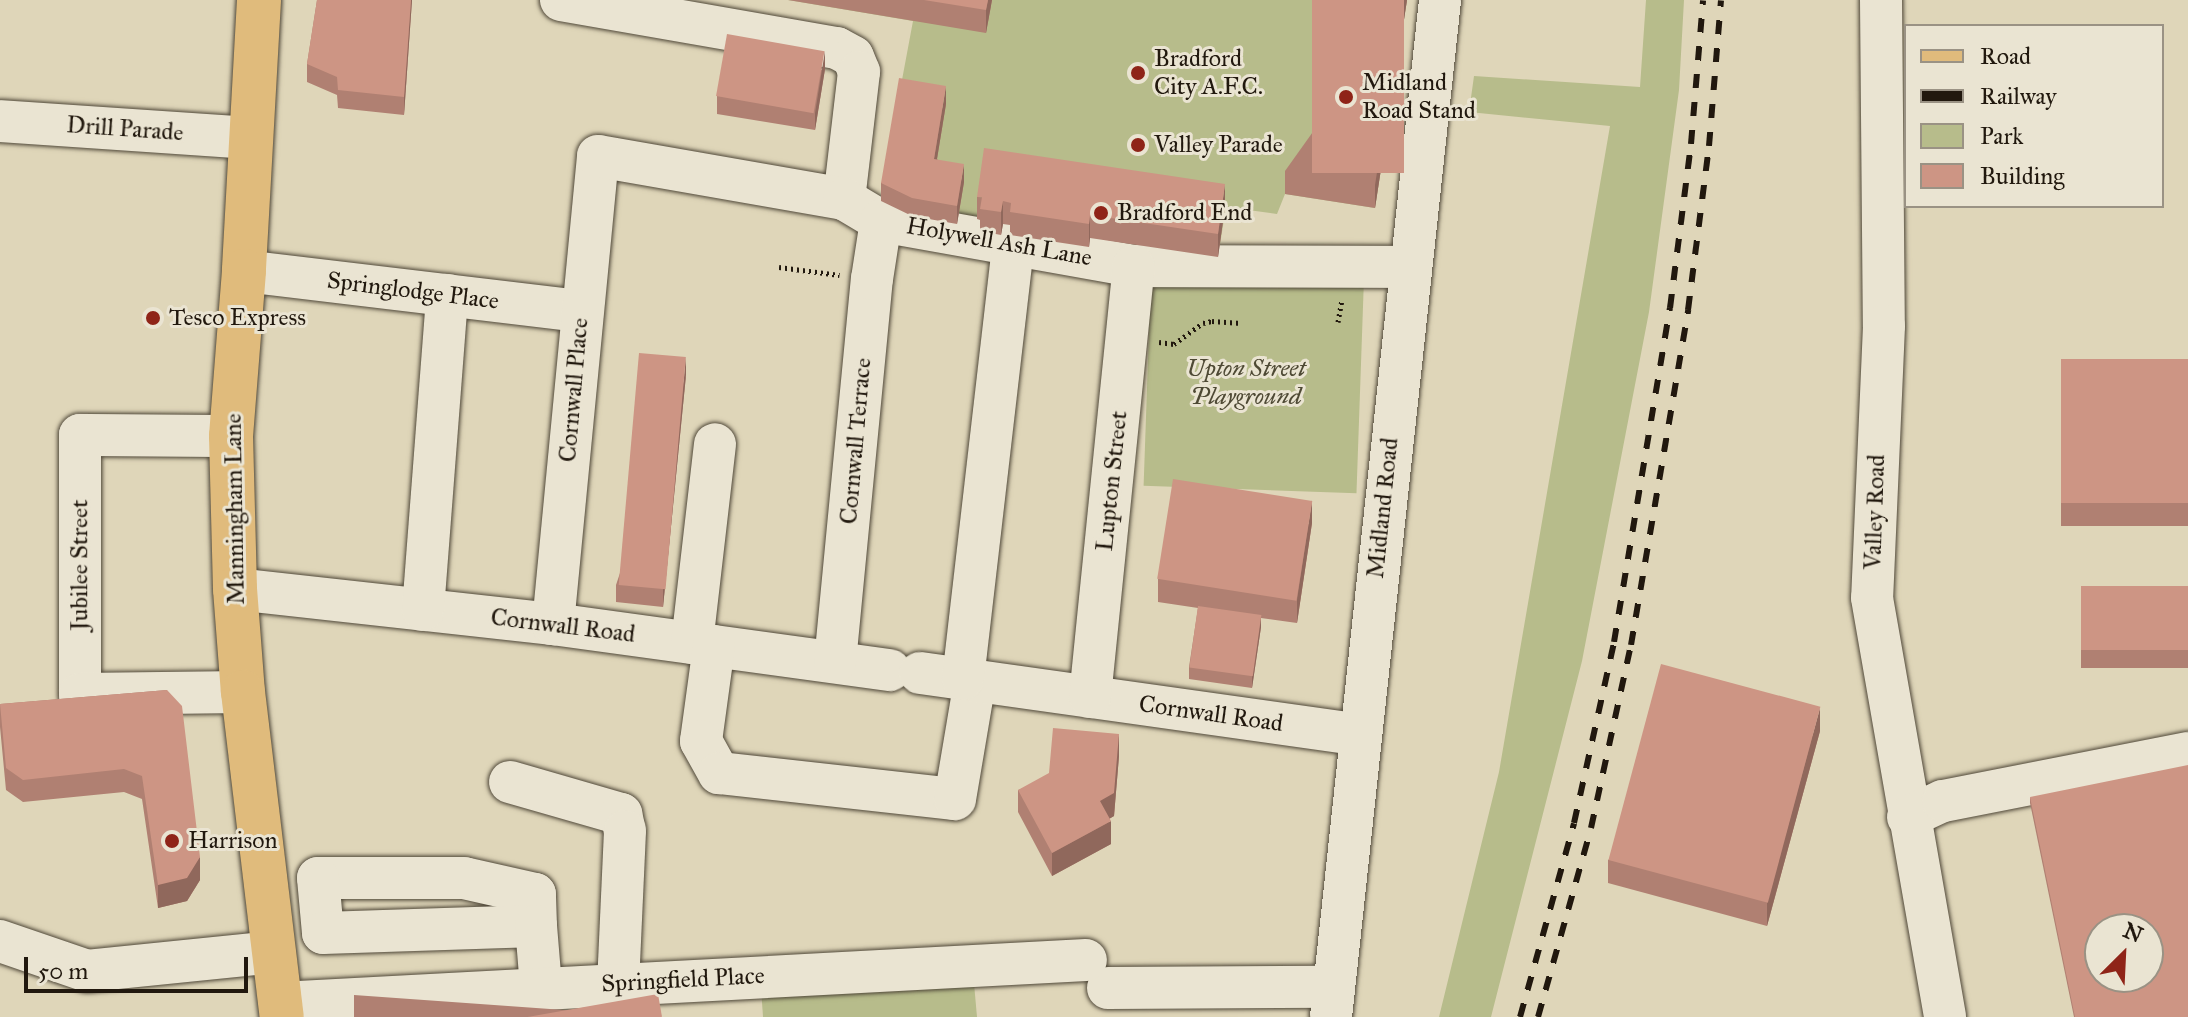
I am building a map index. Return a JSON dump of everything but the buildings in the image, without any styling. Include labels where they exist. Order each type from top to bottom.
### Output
[{"type":"main road","name":"Manningham Lane","points":[[259,0],[231,436],[235,589],[243,692],[281,1010]]},
{"type":"street","name":"Midland Road","points":[[1332,1002],[1440,0]]},
{"type":"street","name":"Valley Road","points":[[1881,0],[1884,326],[1872,598],[1945,1017]]},
{"type":"street","points":[[582,1],[837,48],[853,57],[859,72],[844,199]]},
{"type":"street","name":"Drill Parade","points":[[0,121],[251,138]]},
{"type":"street","name":"Holywell Ash Lane","points":[[598,156],[844,199],[881,221],[1134,266],[1409,267]]},
{"type":"street","name":"Cornwall Place","points":[[553,624],[598,156]]},
{"type":"street","name":"Cornwall Terrace","points":[[835,662],[872,279],[881,221]]},
{"type":"street","points":[[715,444],[703,644],[701,741],[719,773],[955,799],[1013,245]]},
{"type":"street","name":"Lupton Street","points":[[1090,697],[1134,266]]},
{"type":"street","name":"Springlodge Place","points":[[244,271],[581,311]]},
{"type":"street","points":[[423,610],[447,295]]},
{"type":"street","name":"Jubilee Street","points":[[231,436],[80,435],[80,694],[243,692]]},
{"type":"street","name":"Cornwall Road","points":[[235,589],[553,624],[1359,735]]},
{"type":"street","points":[[1908,817],[1943,801],[2188,753]]},
{"type":"street","points":[[510,782],[621,814],[625,831],[618,983]]},
{"type":"street","points":[[536,926],[541,987]]},
{"type":"street","points":[[0,941],[87,971],[274,952]]},
{"type":"street","name":"Springfield Place","points":[[281,1010],[618,983],[1097,974],[1332,1002]]},
{"type":"path","points":[[779,267],[872,279]]},
{"type":"path","points":[[1127,337],[1174,344],[1203,323],[1241,323]]},
{"type":"green space","name":"Valley Parade","points":[[788,0],[1407,0],[1375,208],[1285,194],[1277,214],[1226,207],[1218,257],[959,217],[899,96],[913,21]]},
{"type":"green space","points":[[1646,0],[1684,0],[1679,90],[1649,312],[1582,661],[1491,1017],[1439,1017],[1499,772],[1610,126],[1469,112],[1474,76],[1640,87]]},
{"type":"green space","name":"Upton Street Playground","points":[[1151,274],[1364,281],[1356,493],[1144,486]]},
{"type":"green space","points":[[973,972],[977,1017],[763,1017],[761,987]]},
{"type":"railway","points":[[1520,1017],[1574,823],[1614,642],[1670,308],[1691,144],[1703,0]]},
{"type":"railway","points":[[1538,1017],[1591,828],[1631,645],[1688,310],[1709,146],[1721,0]]},
{"type":"place","name":"Bradford City A.F.C.","points":[[1138,73]]},
{"type":"place","name":"Midland Road Stand","points":[[1346,97]]},
{"type":"place","name":"Valley Parade","points":[[1138,145]]},
{"type":"place","name":"Bradford End","points":[[1101,213]]},
{"type":"place","name":"Tesco Express","points":[[153,318]]},
{"type":"place","name":"Harrison","points":[[172,841]]}]
